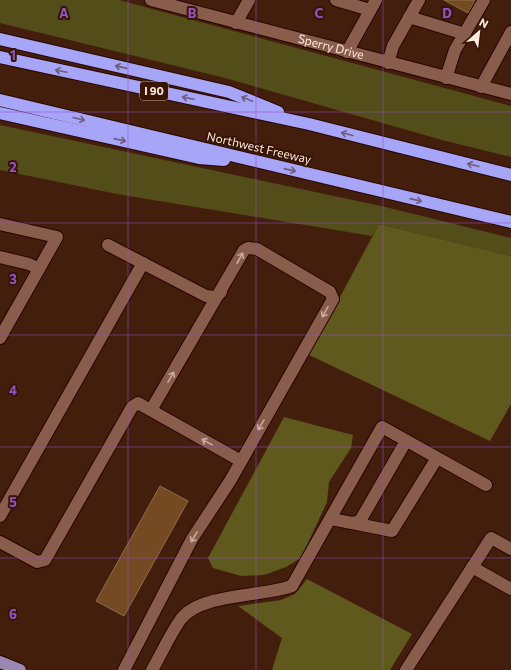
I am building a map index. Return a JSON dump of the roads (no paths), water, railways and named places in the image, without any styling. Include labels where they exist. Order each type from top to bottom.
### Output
[{"type":"highway","points":[[0,40],[229,92],[309,124]]},
{"type":"highway","name":"I 90","points":[[0,57],[309,124],[511,175]]},
{"type":"highway","name":"Northwest Freeway","points":[[0,100],[511,222]]},
{"type":"highway","points":[[0,113],[199,158],[252,161]]},
{"type":"main road","points":[[0,662],[20,670]]},
{"type":"street","name":"Sperry Drive","points":[[151,0],[511,94]]},
{"type":"street","points":[[236,23],[249,0]]},
{"type":"street","points":[[336,0],[373,5],[347,52]]},
{"type":"street","points":[[388,63],[393,46],[419,0]]},
{"type":"street","points":[[446,78],[455,50],[479,0]]},
{"type":"street","points":[[463,33],[484,0]]},
{"type":"street","points":[[409,17],[463,33]]},
{"type":"street","points":[[481,87],[511,32]]},
{"type":"street","points":[[0,224],[57,237],[39,269],[4,324],[0,338]]},
{"type":"street","points":[[108,245],[211,298],[216,297],[221,292]]},
{"type":"street","points":[[124,670],[192,539],[241,461],[333,299],[330,292],[257,249],[251,248],[244,250],[221,292],[151,410]]},
{"type":"street","points":[[0,257],[29,264],[39,269]]},
{"type":"street","points":[[0,516],[143,263]]},
{"type":"street","points":[[0,542],[38,562],[45,560],[132,407],[138,403],[241,461]]},
{"type":"street","points":[[152,670],[182,618],[190,611],[210,601],[278,591],[292,586],[382,427],[486,485]]},
{"type":"street","points":[[352,524],[360,522],[406,441]]},
{"type":"street","points":[[331,519],[392,531],[437,458]]},
{"type":"street","points":[[406,670],[491,538],[511,549]]},
{"type":"street","points":[[472,567],[511,589]]}]
